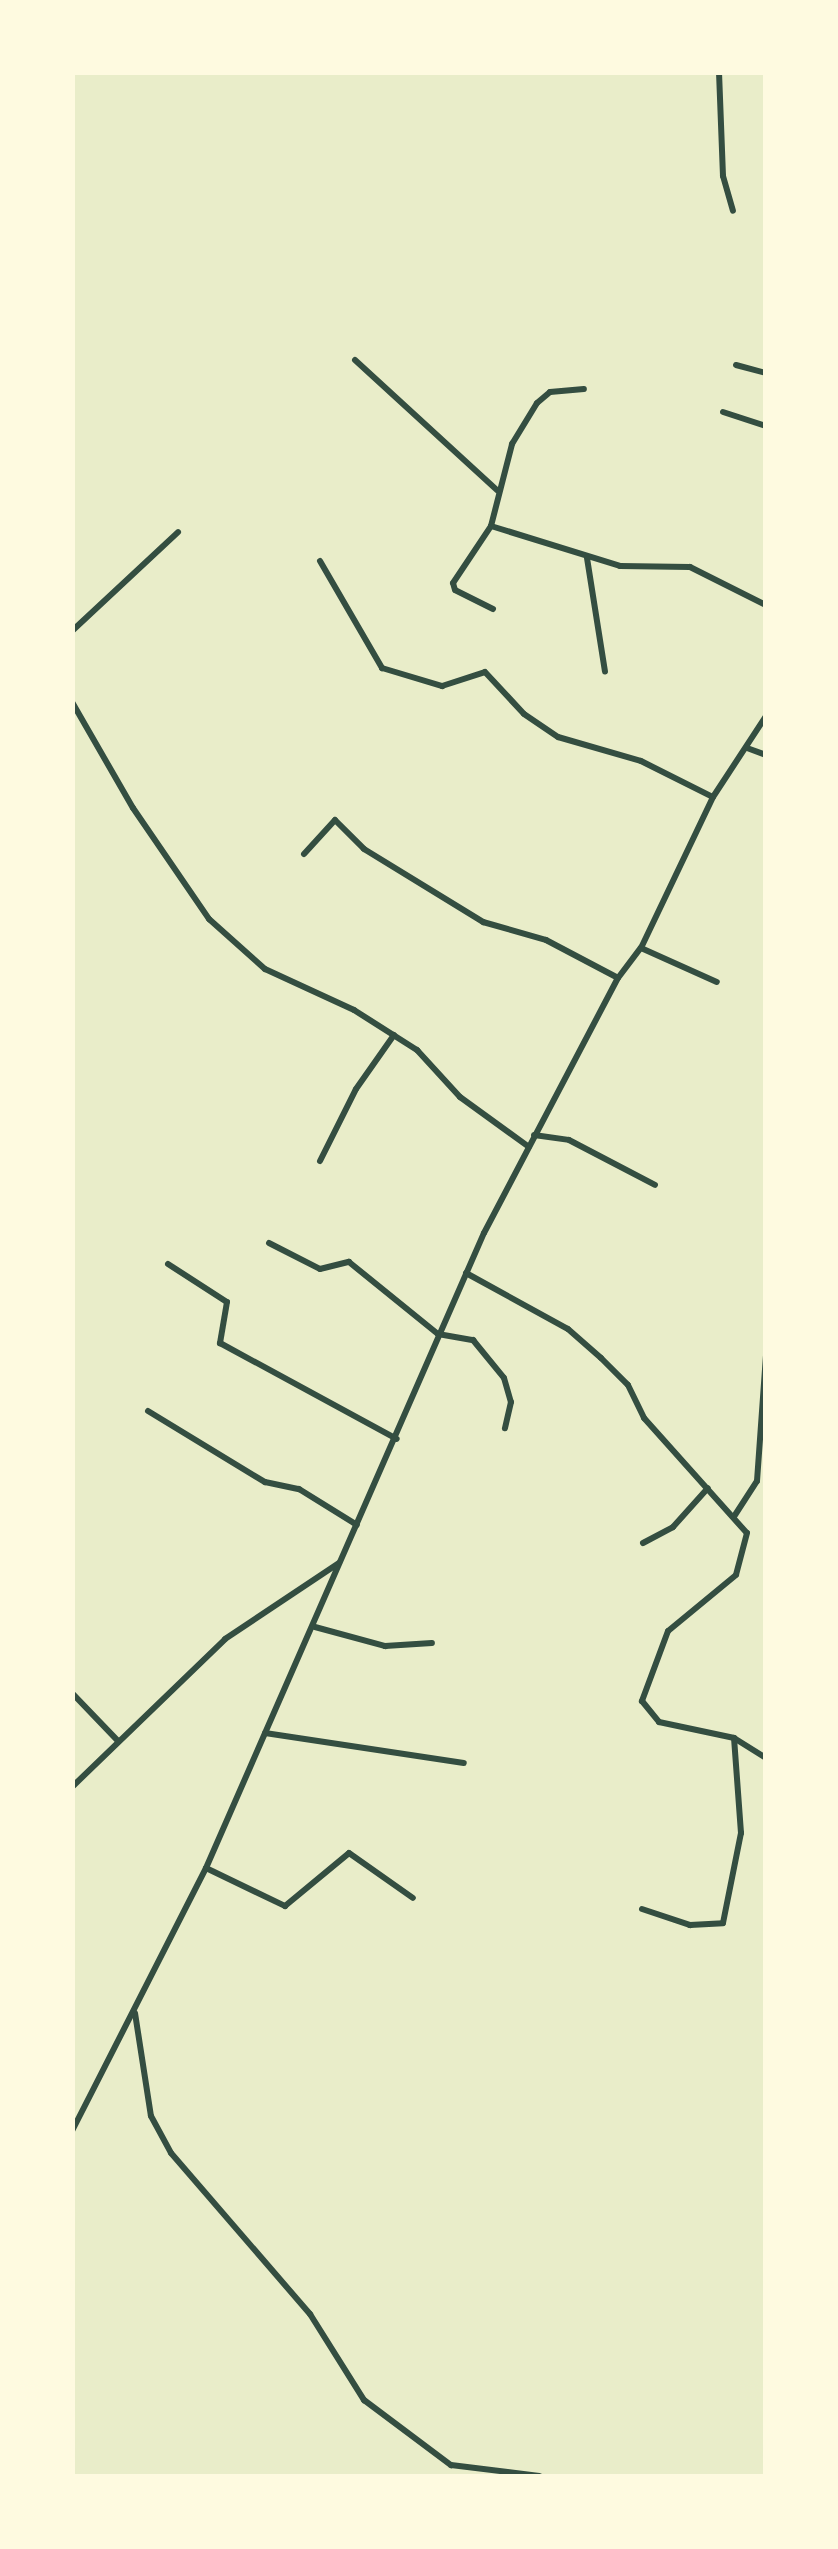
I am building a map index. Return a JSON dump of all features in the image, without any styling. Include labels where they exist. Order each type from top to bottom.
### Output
[{"type":"street","points":[[718,72],[724,176],[733,211]]},
{"type":"street","points":[[355,360],[497,490]]},
{"type":"street","points":[[736,365],[766,373]]},
{"type":"street","points":[[493,608],[455,590],[453,583],[491,526],[497,490],[512,444],[537,403],[550,392],[584,388]]},
{"type":"street","points":[[722,412],[766,426]]},
{"type":"street","points":[[491,526],[588,558],[690,567],[766,606]]},
{"type":"street","points":[[72,631],[178,532]]},
{"type":"street","points":[[588,558],[605,672]]},
{"type":"street","points":[[320,560],[382,668],[442,686],[485,672],[524,714],[558,737],[641,762],[713,798]]},
{"type":"street","points":[[72,702],[133,808],[210,920],[264,969],[394,1035],[460,1098],[529,1147]]},
{"type":"street","points":[[72,2131],[206,1868],[315,1627],[466,1273],[618,978],[641,948],[713,798],[766,716]]},
{"type":"street","points":[[747,748],[766,755]]},
{"type":"street","points":[[304,854],[336,820],[364,849],[483,922],[546,940],[618,978]]},
{"type":"street","points":[[641,948],[717,982]]},
{"type":"street","points":[[320,1162],[356,1089],[394,1035]]},
{"type":"street","points":[[534,1135],[569,1140],[655,1185]]},
{"type":"street","points":[[269,1244],[320,1269],[349,1262],[370,1272],[438,1334],[473,1340],[497,1364],[511,1402],[505,1428]]},
{"type":"street","points":[[168,1264],[227,1302],[220,1342],[397,1439]]},
{"type":"street","points":[[466,1273],[568,1329],[601,1358],[747,1533],[736,1575],[668,1631],[642,1700],[659,1722],[734,1738],[766,1758]]},
{"type":"street","points":[[735,1515],[757,1481],[766,1356]]},
{"type":"street","points":[[148,1411],[265,1482],[299,1489],[357,1525]]},
{"type":"street","points":[[643,1543],[672,1527],[708,1488]]},
{"type":"street","points":[[72,1787],[225,1639],[340,1562]]},
{"type":"street","points":[[315,1627],[385,1646],[432,1644]]},
{"type":"street","points":[[72,1692],[118,1741]]},
{"type":"street","points":[[265,1733],[464,1763]]},
{"type":"street","points":[[642,1909],[690,1925],[722,1923],[741,1833],[734,1738]]},
{"type":"street","points":[[206,1868],[285,1906],[349,1853],[414,1898]]},
{"type":"street","points":[[135,2012],[152,2116],[171,2154],[310,2314],[364,2400],[451,2465],[539,2476]]}]
